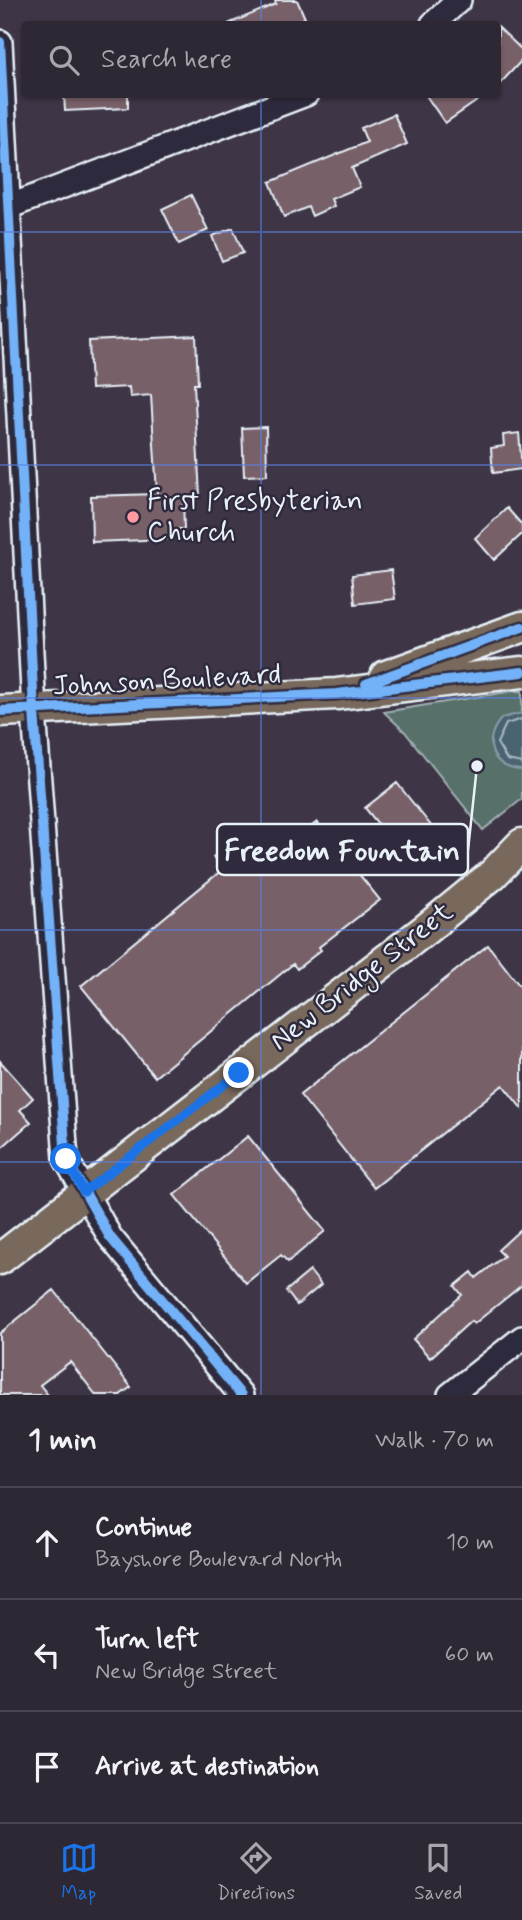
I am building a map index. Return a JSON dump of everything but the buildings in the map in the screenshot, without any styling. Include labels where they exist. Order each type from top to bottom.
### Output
[{"type":"main road","name":"Johnson Boulevard","points":[[337,694],[522,627]]},
{"type":"main road","name":"Johnson Boulevard","points":[[0,711],[337,694],[522,672]]},
{"type":"main road","name":"New Bridge Street","points":[[0,1259],[492,876],[522,844]]},
{"type":"main road","name":"New Bridge Street","points":[[492,876],[522,861]]},
{"type":"street","points":[[436,21],[459,0]]},
{"type":"street","points":[[0,42],[3,209],[34,711],[66,1159],[110,1237],[242,1395]]},
{"type":"street","points":[[3,209],[295,98]]},
{"type":"street","points":[[450,1395],[522,1338]]},
{"type":"green space","points":[[522,691],[522,799],[483,830],[405,732],[384,712]]},
{"type":"water","points":[[522,713],[522,770],[503,765],[492,752],[491,744],[492,735],[502,718]]},
{"type":"cycle path","points":[[0,42],[34,711],[66,1159],[110,1237],[241,1395]]},
{"type":"cycle path","points":[[366,684],[522,627]]},
{"type":"cycle path","points":[[0,711],[337,694],[522,672]]},
{"type":"place","name":"First Presbyterian Church","points":[[133,517]]},
{"type":"place","name":"Freedom Fountain","points":[[477,766]]},
{"type":"route","points":[[66,1159],[84,1192],[239,1073]]}]
